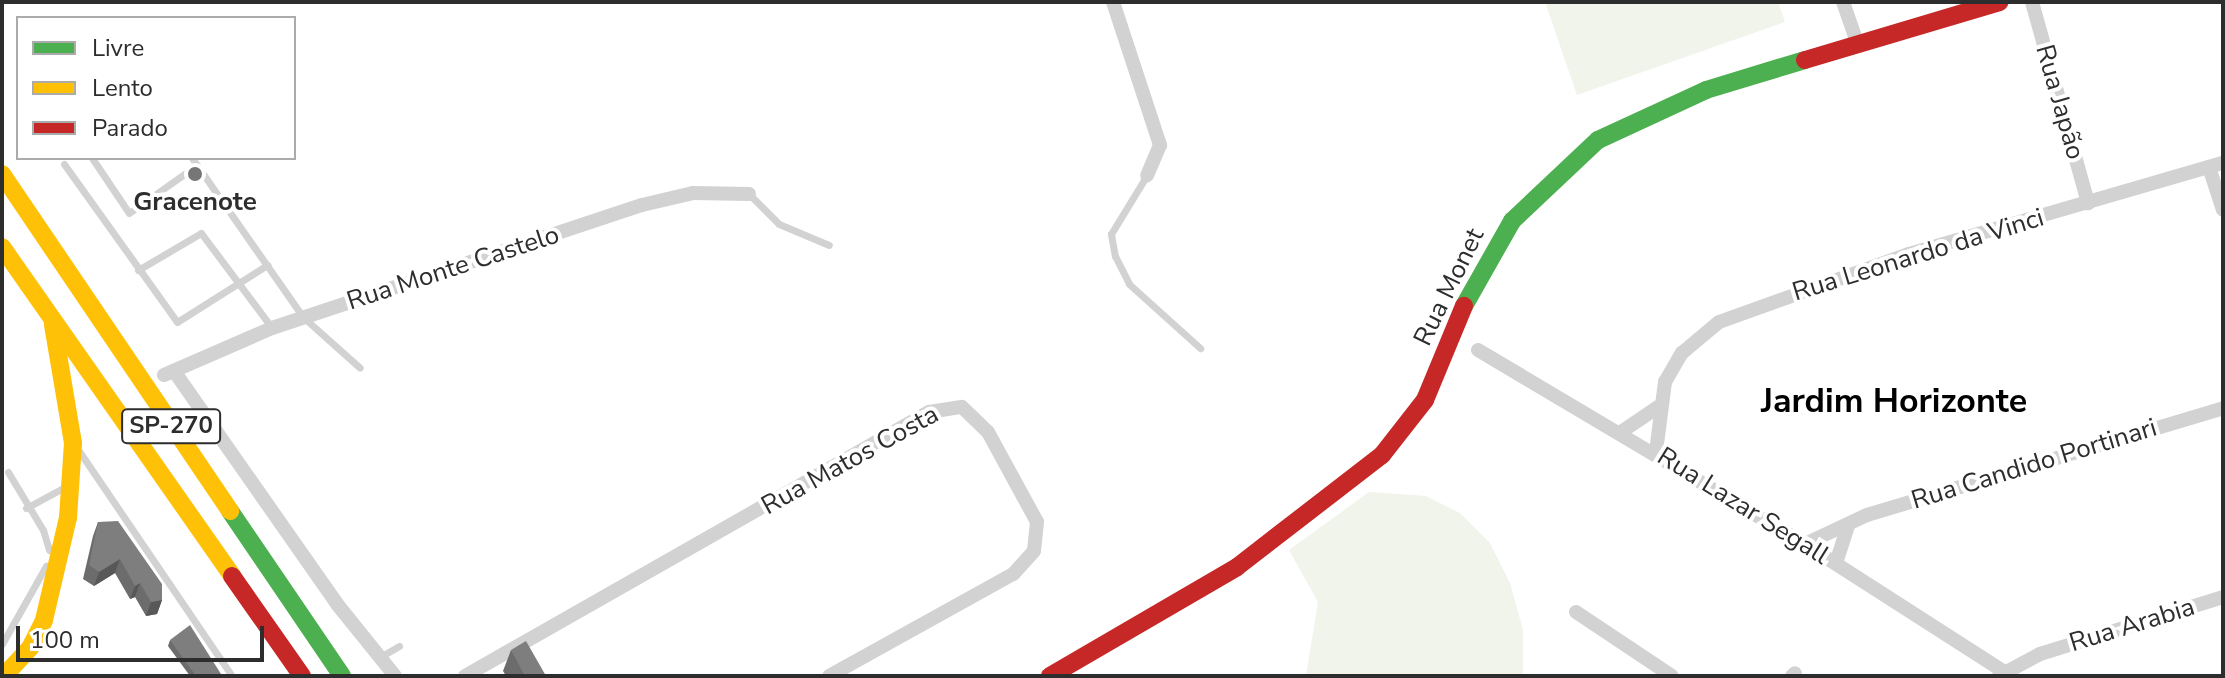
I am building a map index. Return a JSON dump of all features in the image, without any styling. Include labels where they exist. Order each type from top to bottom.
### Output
[{"type":"main road","name":"Rua Monet","points":[[1050,676],[1237,567],[1382,455],[1425,400],[1484,263],[1535,194],[1572,159],[1624,126],[1706,90],[2000,2]]},
{"type":"main road","name":"SP-270","points":[[2,174],[342,676]]},
{"type":"main road","name":"SP-270","points":[[2,247],[302,676]]},
{"type":"main road","points":[[4,676],[30,648],[44,620],[66,532],[73,443],[51,317]]},
{"type":"street","points":[[1113,2],[1159,137],[1147,175]]},
{"type":"street","points":[[1843,2],[1858,45]]},
{"type":"street","name":"Rua Japão","points":[[2032,2],[2088,203]]},
{"type":"street","points":[[2216,165],[2223,210]]},
{"type":"street","name":"Rua Leonardo da Vinci","points":[[1656,452],[1658,407],[1665,382],[1682,353],[1719,322],[1909,254],[2216,165]]},
{"type":"street","name":"Rua Monte Castelo","points":[[169,373],[272,328],[642,205],[693,193],[749,194]]},
{"type":"street","name":"Rua Lazar Segall","points":[[1478,350],[1656,452],[1836,563],[2001,674]]},
{"type":"street","points":[[129,361],[169,373],[395,676]]},
{"type":"street","points":[[159,408],[169,373]]},
{"type":"street","name":"Rua Matos Costa","points":[[465,676],[929,412],[962,407],[988,432],[1037,522],[1034,551],[1013,574],[829,676]]},
{"type":"street","points":[[1621,432],[1658,407]]},
{"type":"street","name":"Rua Candido Portinari","points":[[1805,544],[1867,515],[2223,408]]},
{"type":"street","points":[[1836,563],[1848,526]]},
{"type":"street","name":"Rua Arabia","points":[[2001,674],[2088,637],[2223,597]]},
{"type":"street","points":[[1576,612],[1672,676]]},
{"type":"lane","points":[[93,160],[129,213],[195,162],[303,317],[360,368]]},
{"type":"lane","points":[[64,164],[177,322],[267,265]]},
{"type":"lane","points":[[1147,175],[1111,234],[1115,256],[1129,284],[1200,348]]},
{"type":"lane","points":[[749,194],[779,224],[829,245]]},
{"type":"lane","points":[[138,270],[201,233],[241,282],[272,328]]},
{"type":"lane","points":[[73,443],[232,676]]},
{"type":"lane","points":[[2,644],[49,559],[43,530],[26,508],[8,472]]},
{"type":"lane","points":[[26,508],[70,484]]},
{"type":"lane","points":[[380,657],[399,646]]},
{"type":"shaded area","points":[[1545,2],[1778,2],[1785,22],[1577,95]]},
{"type":"shaded area","points":[[1369,492],[1426,496],[1460,513],[1490,543],[1510,583],[1523,630],[1523,676],[1306,676],[1318,602],[1289,550]]},
{"type":"building","points":[[118,521],[162,584],[162,600],[151,602],[140,583],[135,586],[120,559],[99,572],[89,565],[98,522]]},
{"type":"building","points":[[190,625],[221,674],[218,676],[196,676],[170,640]]},
{"type":"building","points":[[526,641],[546,676],[525,676],[511,650]]},
{"type":"traffic: fast","points":[[1464,306],[1512,221],[1598,140],[1706,90],[1805,60]]},
{"type":"traffic: fast","points":[[230,511],[342,676]]},
{"type":"traffic: slow","points":[[2,174],[230,511]]},
{"type":"traffic: slow","points":[[2,247],[232,576]]},
{"type":"traffic: slow","points":[[4,676],[30,648],[44,620],[68,518],[73,443],[53,325]]},
{"type":"traffic: jam","points":[[1805,60],[2000,2]]},
{"type":"traffic: jam","points":[[1050,676],[1237,567],[1382,455],[1425,400],[1464,306]]},
{"type":"traffic: jam","points":[[232,576],[302,676]]},
{"type":"place","name":"Gracenote","points":[[195,174]]},
{"type":"district","name":"Jardim Horizonte","points":[[1894,402]]}]
